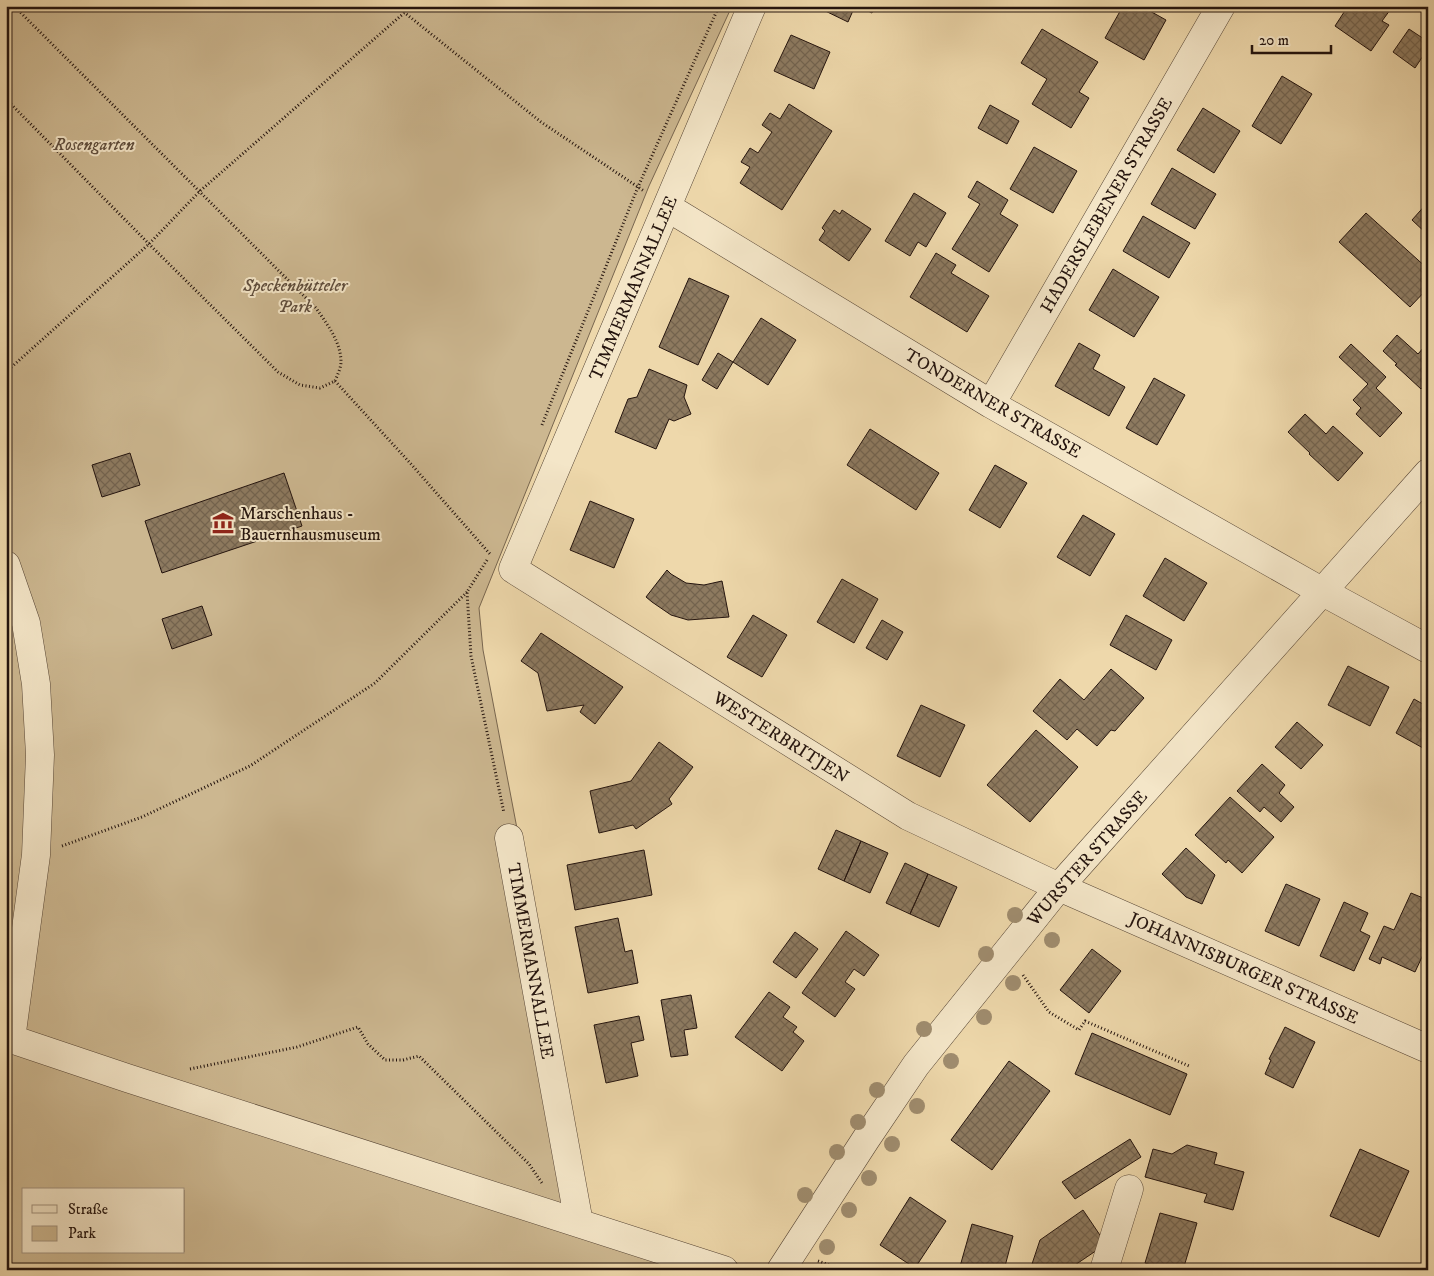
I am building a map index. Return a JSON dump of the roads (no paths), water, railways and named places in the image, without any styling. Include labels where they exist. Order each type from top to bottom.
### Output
[{"type":"street","name":"TIMMERMANNALLEE","points":[[513,569],[752,6]]},
{"type":"street","name":"HADERSLEBENER STRASSE","points":[[991,404],[1221,6]]},
{"type":"street","name":"TONDERNER STRASSE","points":[[667,207],[991,404],[1323,592],[1428,649]]},
{"type":"street","name":"WURSTER STRASSE","points":[[781,1270],[916,1065],[1059,887],[1428,473]]},
{"type":"street","points":[[6,565],[26,623],[36,684],[40,755],[36,855],[11,1039],[724,1270]]},
{"type":"street","name":"WESTERBRITJEN","points":[[513,569],[908,816],[1059,887]]},
{"type":"street","name":"TIMMERMANNALLEE","points":[[509,838],[572,1221]]},
{"type":"street","name":"JOHANNISBURGER STRASSE","points":[[1059,887],[1428,1049]]},
{"type":"street","points":[[1104,1270],[1129,1189]]},
{"type":"place","name":"Marschenhaus - Bauernhausmuseum","points":[[223,523]]},
{"type":"park label","name":"Rosengarten","points":[[94,144]]},
{"type":"park label","name":"Speckenbütteler Park","points":[[295,295]]}]
